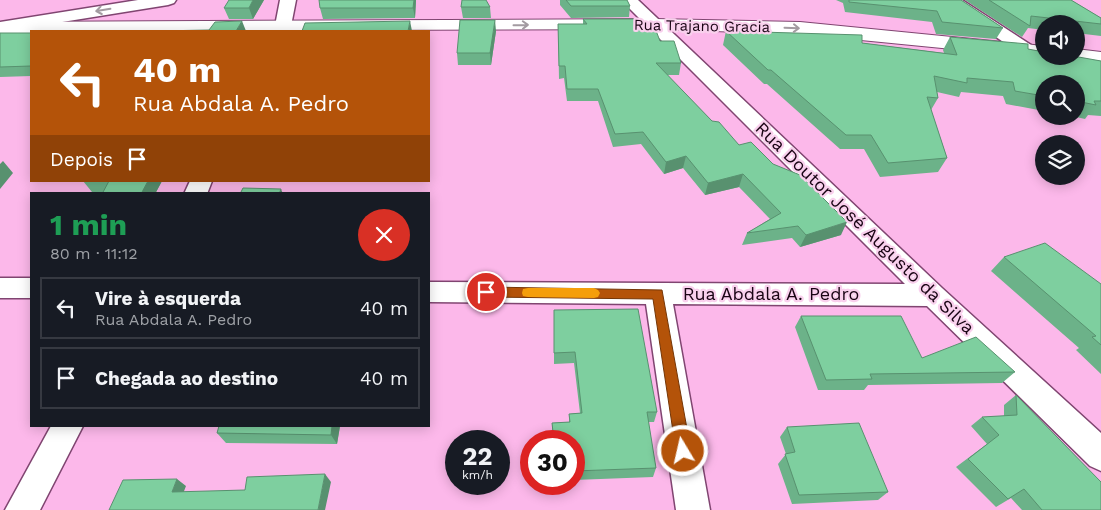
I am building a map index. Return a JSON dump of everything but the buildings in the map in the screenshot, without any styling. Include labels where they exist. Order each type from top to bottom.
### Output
[{"type":"main road","name":"Rua Trajano Gracia","points":[[0,28],[282,30],[655,24],[800,28],[1035,51]]},
{"type":"main road","points":[[1085,57],[1101,58]]},
{"type":"street","points":[[0,28],[168,0]]},
{"type":"street","points":[[282,30],[288,0]]},
{"type":"street","name":"Rua Doutor José Augusto da Silva","points":[[629,0],[1101,455]]},
{"type":"street","points":[[951,0],[1035,51]]},
{"type":"street","points":[[0,288],[30,288]]},
{"type":"street","name":"Rua Abdala A. Pedro","points":[[430,292],[933,295]]},
{"type":"street","points":[[658,294],[693,510]]},
{"type":"street","points":[[22,510],[67,427]]},
{"type":"slow traffic","points":[[528,293],[594,293]]},
{"type":"route","points":[[486,292],[658,294],[683,451]]}]
